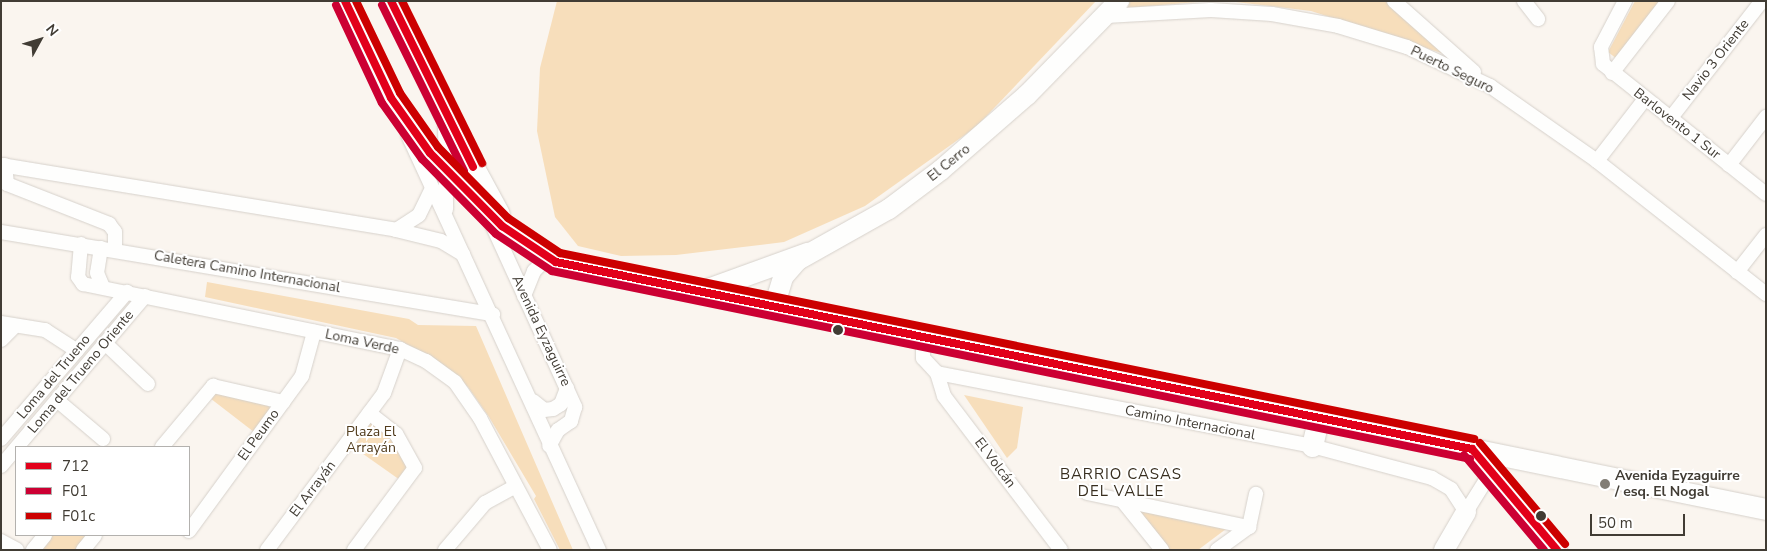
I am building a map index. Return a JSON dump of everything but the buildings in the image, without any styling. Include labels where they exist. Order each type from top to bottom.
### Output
[{"type":"main road","name":"Avenida Eyzaguirre","points":[[345,1],[391,98],[445,170],[486,211],[519,240],[552,260],[590,271],[693,293],[774,307],[924,340],[1766,509]]},
{"type":"main road","name":"Avenida Eyzaguirre","points":[[391,1],[442,108],[490,198],[519,240]]},
{"type":"main road","points":[[693,293],[807,253]]},
{"type":"main road","points":[[1312,446],[1318,419]]},
{"type":"street","name":"El Cerro","points":[[774,307],[783,277],[807,253],[889,209],[930,178],[1027,95],[1120,1]]},
{"type":"street","points":[[1394,1],[1490,86]]},
{"type":"street","points":[[1524,1],[1538,19]]},
{"type":"street","name":"Barlovento 1 Sur","points":[[1625,1],[1602,47],[1600,58],[1612,73],[1766,194]]},
{"type":"street","points":[[1612,73],[1668,1]]},
{"type":"street","name":"Navio 3 Oriente","points":[[1670,120],[1762,1]]},
{"type":"street","name":"Puerto Seguro","points":[[1106,16],[1211,10],[1317,21],[1407,47],[1490,86],[1596,161],[1766,294]]},
{"type":"street","name":"Avenida Eyzaguirre","points":[[391,98],[446,220],[493,314],[533,402],[549,446],[599,550]]},
{"type":"street","points":[[1596,161],[1644,99]]},
{"type":"street","name":"Avenida Eyzaguirre","points":[[442,108],[446,220]]},
{"type":"street","points":[[1728,165],[1766,117]]},
{"type":"street","points":[[115,250],[117,239],[109,224],[7,184],[3,165],[396,230],[441,241],[463,254]]},
{"type":"street","points":[[396,230],[419,215],[432,188]]},
{"type":"street","name":"Avenida Eyzaguirre","points":[[486,211],[567,388],[575,414],[558,430],[549,446]]},
{"type":"street","name":"Caletera Camino Internacional","points":[[1,232],[493,314]]},
{"type":"street","points":[[1737,272],[1766,235]]},
{"type":"street","name":"Loma Verde","points":[[81,244],[79,280],[86,285],[102,285],[145,296],[400,349],[454,382],[480,418],[550,550]]},
{"type":"street","points":[[101,248],[97,273],[102,285]]},
{"type":"street","points":[[524,296],[534,271],[552,260]]},
{"type":"street","name":"Loma del Trueno","points":[[1,439],[127,292]]},
{"type":"street","name":"Loma del Trueno Oriente","points":[[19,446],[145,296]]},
{"type":"street","points":[[1,323],[44,330],[76,351]]},
{"type":"street","points":[[1,340],[15,326]]},
{"type":"street","name":"El Peumo","points":[[190,530],[302,376],[314,332]]},
{"type":"street","points":[[924,340],[923,358],[937,373]]},
{"type":"street","points":[[106,344],[148,384]]},
{"type":"street","name":"El Arrayán","points":[[267,550],[384,393],[400,349]]},
{"type":"street","points":[[60,370],[75,381]]},
{"type":"street","name":"Camino Internacional","points":[[937,373],[1312,446],[1432,478],[1451,489],[1466,512]]},
{"type":"street","name":"El Volcán","points":[[937,373],[944,396],[1061,550]]},
{"type":"street","points":[[163,446],[213,386],[283,402]]},
{"type":"street","points":[[533,402],[552,410],[561,404],[567,388]]},
{"type":"street","points":[[58,401],[103,439]]},
{"type":"street","points":[[354,550],[415,468],[396,434],[369,413]]},
{"type":"street","points":[[1472,449],[1557,550]]},
{"type":"street","name":"Loma del Trueno Oriente","points":[[1,466],[15,450]]},
{"type":"street","points":[[1444,550],[1491,472]]},
{"type":"street","points":[[453,546],[485,503],[516,486]]},
{"type":"street","points":[[1087,493],[1249,528]]},
{"type":"street","points":[[1217,550],[1249,528],[1256,494]]},
{"type":"street","points":[[1122,500],[1162,550]]},
{"type":"street","points":[[33,550],[44,536]]},
{"type":"street","points":[[83,550],[94,536]]},
{"type":"street","points":[[1,541],[17,550]]},
{"type":"green space","points":[[557,1],[1096,1],[976,127],[865,206],[784,242],[676,255],[621,256],[578,246],[555,217],[537,131],[540,68]]},
{"type":"green space","points":[[1130,1],[1210,1],[1125,8]]},
{"type":"green space","points":[[1227,1],[1386,1],[1460,59],[1311,11]]},
{"type":"green space","points":[[1635,1],[1661,1],[1617,59],[1608,52]]},
{"type":"green space","points":[[207,282],[409,319],[418,325],[476,326],[573,550],[560,550],[534,499],[536,496],[489,417],[468,387],[442,365],[396,338],[205,297]]},
{"type":"green space","points":[[209,392],[266,403],[271,409],[254,432],[206,395]]},
{"type":"green space","points":[[964,395],[1023,407],[1017,448],[1007,458]]},
{"type":"green space","name":"Plaza El Arrayán","points":[[374,422],[405,454],[407,470],[400,480],[349,444],[362,425]]},
{"type":"green space","points":[[1134,507],[1230,526],[1198,550],[1168,550]]},
{"type":"green space","points":[[52,536],[86,536],[76,550],[41,550]]},
{"type":"transit line","name":"712","points":[[345,1],[391,98],[430,153],[502,226],[556,262],[1472,449]]},
{"type":"transit line","name":"F01c","points":[[356,1],[400,93],[438,147],[508,218],[560,253],[1474,439]]},
{"type":"transit line","name":"712","points":[[391,1],[473,167]]},
{"type":"transit line","name":"F01c","points":[[402,1],[482,163]]},
{"type":"transit line","name":"F01","points":[[336,5],[382,103],[422,159],[496,234],[552,271],[1470,459]]},
{"type":"transit line","name":"F01","points":[[382,5],[464,171]]},
{"type":"transit line","name":"F01c","points":[[1480,443],[1565,544]]},
{"type":"transit line","name":"712","points":[[1472,449],[1557,550]]},
{"type":"transit line","name":"F01","points":[[1464,455],[1544,550]]},
{"type":"place","name":"Avenida Eyzaguirre / esq. El Nogal","points":[[1605,484]]},
{"type":"district","name":"BARRIO CASAS DEL VALLE","points":[[1121,482]]}]
